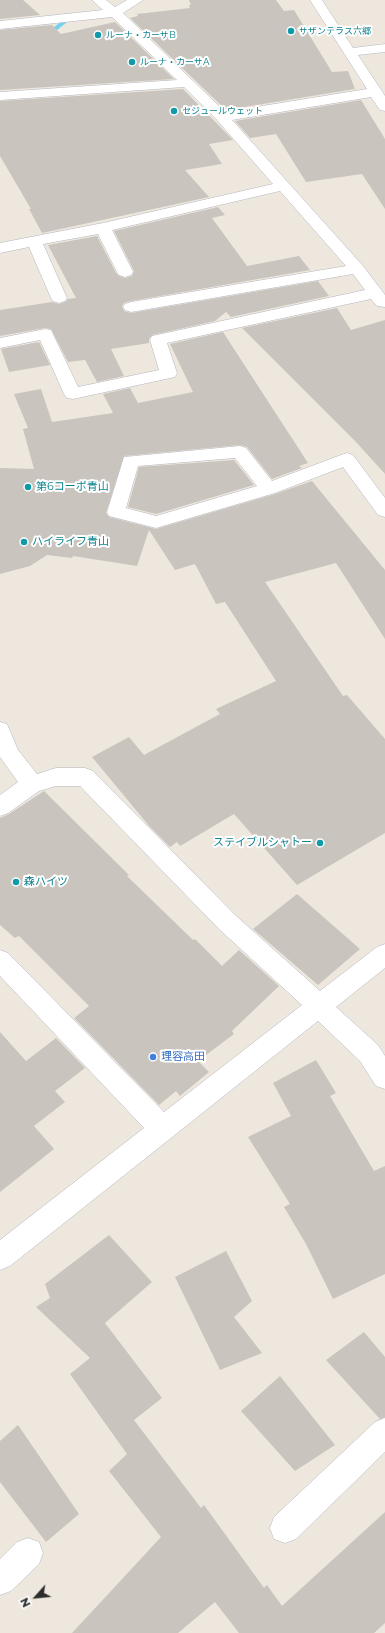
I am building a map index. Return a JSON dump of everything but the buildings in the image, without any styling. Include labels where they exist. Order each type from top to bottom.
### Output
[{"type":"street","points":[[0,343],[45,334],[73,394],[169,373],[158,340],[380,299],[357,269],[222,117],[126,22],[113,14],[98,0]]},
{"type":"street","points":[[0,25],[113,14],[137,0]]},
{"type":"street","points":[[316,0],[385,106]]},
{"type":"street","points":[[349,52],[385,48]]},
{"type":"street","points":[[0,96],[188,83]]},
{"type":"street","points":[[222,117],[375,92]]},
{"type":"street","points":[[0,248],[102,228],[284,186]]},
{"type":"street","points":[[102,228],[125,272]]},
{"type":"street","points":[[34,241],[59,298]]},
{"type":"street","points":[[131,308],[357,269]]},
{"type":"street","points":[[269,489],[240,452],[130,461],[116,512],[156,522],[269,489],[347,459],[385,512]]},
{"type":"street","points":[[0,730],[9,754],[32,784]]},
{"type":"street","points":[[0,807],[32,784],[56,777],[85,778],[227,922],[320,1006],[369,1054],[385,1078]]},
{"type":"street","points":[[0,1257],[385,954]]},
{"type":"street","points":[[0,960],[162,1128]]},
{"type":"street","points":[[285,1528],[385,1432]]},
{"type":"street","points":[[0,1580],[28,1553]]},
{"type":"waterway","points":[[45,37],[64,22]]},
{"type":"place","name":"サザンテラス六郷","points":[[291,31]]},
{"type":"place","name":"ルーナ・カーサB","points":[[98,35]]},
{"type":"place","name":"ルーナ・カーサA","points":[[132,62]]},
{"type":"place","name":"セジュールウェット","points":[[174,111]]},
{"type":"place","name":"第6コーポ青山","points":[[28,487]]},
{"type":"place","name":"ハイライフ青山","points":[[24,542]]},
{"type":"place","name":"ステイブルシャトー","points":[[320,843]]},
{"type":"place","name":"森ハイツ","points":[[16,882]]},
{"type":"place","name":"理容高田","points":[[153,1057]]}]
